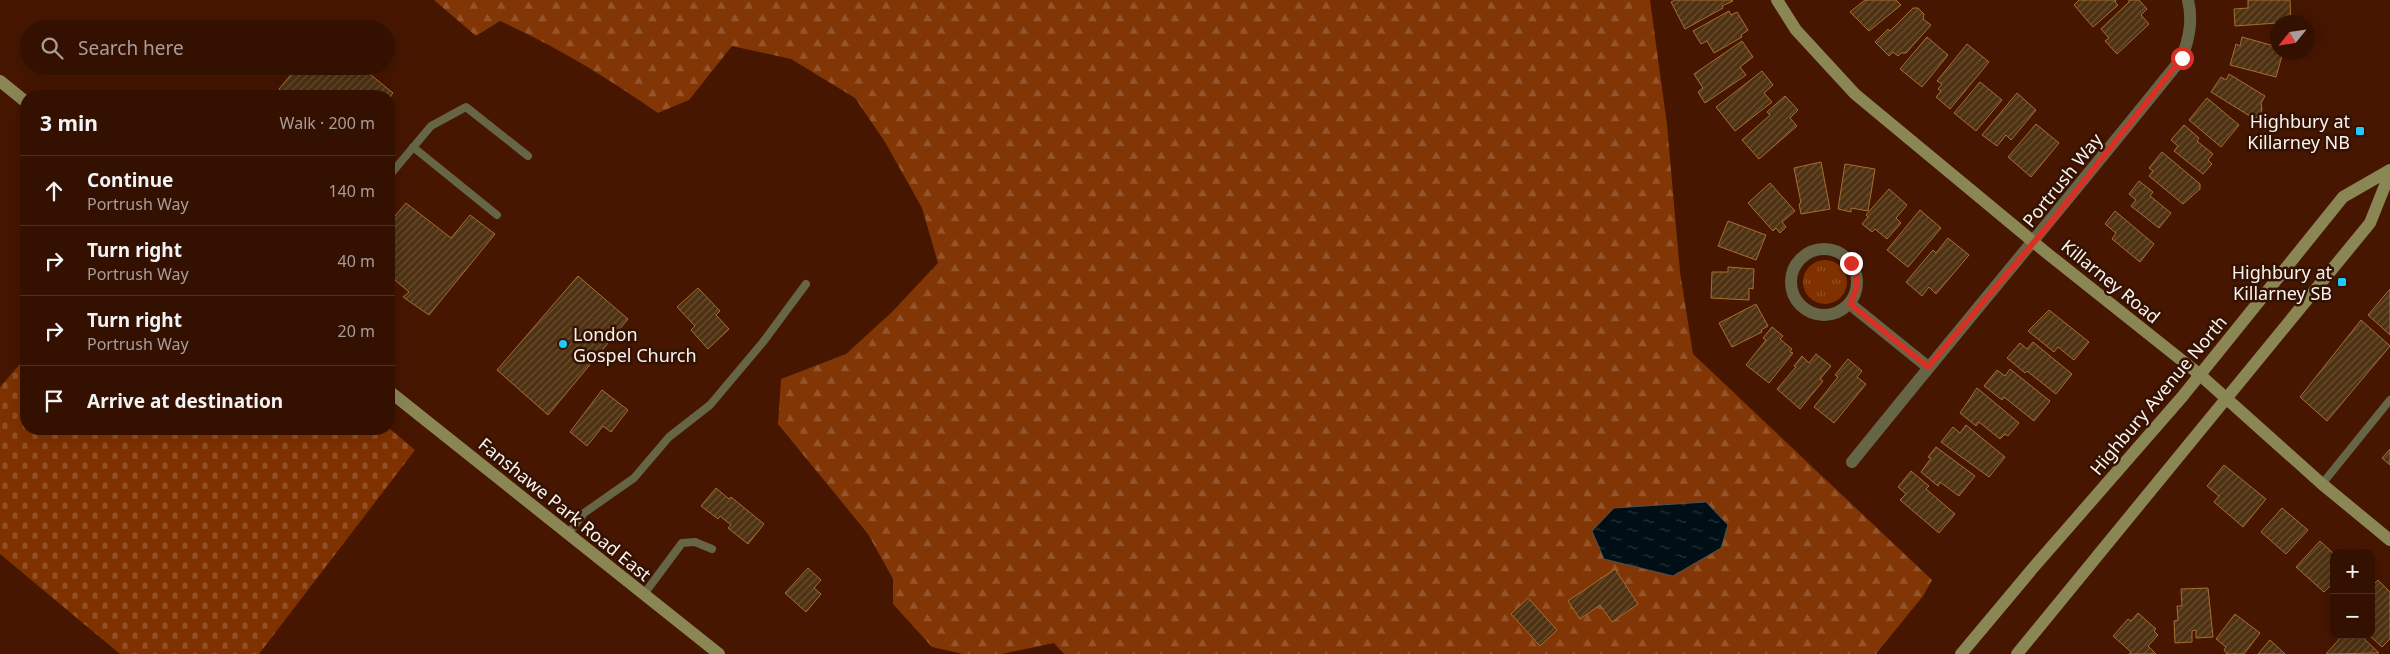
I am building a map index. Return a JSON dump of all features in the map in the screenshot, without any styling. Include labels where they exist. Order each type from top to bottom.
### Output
[{"type":"main road","name":"Killarney Road","points":[[1777,0],[1796,30],[1855,94],[2199,374],[2322,484],[2390,540]]},
{"type":"main road","points":[[0,81],[20,97]]},
{"type":"main road","name":"Highbury Avenue North","points":[[1961,654],[2182,397],[2343,197],[2390,172]]},
{"type":"main road","name":"Highbury Avenue North","points":[[2017,654],[2370,224],[2390,172]]},
{"type":"main road","name":"Fanshawe Park Road East","points":[[395,396],[719,654]]},
{"type":"street","name":"Portrush Way","points":[[1852,462],[1928,367],[2035,241],[2182,58],[2190,34],[2191,13],[2188,0]]},
{"type":"street","points":[[1817,250],[1833,250],[1843,255],[1856,272],[1858,283],[1850,304],[1832,315],[1821,316],[1806,309],[1795,297],[1792,287],[1792,276],[1802,257],[1817,250]]},
{"type":"street","points":[[1850,304],[1928,367]]},
{"type":"lane","points":[[395,169],[431,126],[466,107],[528,156]]},
{"type":"lane","points":[[413,147],[497,214]]},
{"type":"lane","points":[[568,534],[584,513],[634,478],[669,437],[710,405],[763,342],[806,284]]},
{"type":"lane","points":[[2322,484],[2390,400]]},
{"type":"lane","points":[[644,594],[682,543],[695,542],[712,549]]},
{"type":"green space","points":[[434,0],[1650,0],[1667,125],[1680,272],[1693,354],[1932,580],[1923,596],[1876,654],[1064,654],[1054,643],[1002,654],[963,654],[932,647],[893,604],[893,579],[868,534],[778,424],[781,379],[846,354],[892,312],[938,263],[922,208],[885,142],[855,98],[791,59],[732,46],[689,100],[658,113],[581,63],[500,21],[476,36]]},
{"type":"green space","points":[[1829,260],[1841,266],[1846,273],[1846,291],[1841,298],[1834,303],[1821,304],[1813,301],[1806,294],[1803,278],[1806,270],[1813,263]]},
{"type":"green space","points":[[20,364],[20,435],[395,435],[395,433],[415,450],[259,654],[120,654],[0,554],[0,387]]},
{"type":"water","points":[[1706,502],[1728,525],[1721,548],[1673,576],[1604,559],[1592,531],[1614,508]]},
{"type":"building","points":[[1675,0],[1733,1],[1685,29],[1671,2]]},
{"type":"building","points":[[1865,0],[1896,0],[1901,5],[1869,31],[1850,12]]},
{"type":"building","points":[[2079,0],[2116,0],[2115,2],[2118,5],[2093,27],[2074,5]]},
{"type":"building","points":[[2129,0],[2139,0],[2147,9],[2141,15],[2149,24],[2117,54],[2105,41],[2109,38],[2101,29]]},
{"type":"building","points":[[2248,0],[2290,0],[2291,15],[2270,15],[2270,24],[2235,26],[2234,9],[2248,8]]},
{"type":"building","points":[[1913,8],[1918,8],[1924,14],[1923,19],[1931,25],[1906,53],[1901,53],[1898,56],[1893,52],[1889,56],[1875,42],[1888,29],[1890,31]]},
{"type":"building","points":[[1729,11],[1731,15],[1737,12],[1748,30],[1741,35],[1742,37],[1714,53],[1707,41],[1701,44],[1693,31]]},
{"type":"building","points":[[1927,37],[1948,55],[1922,87],[1900,69]]},
{"type":"building","points":[[2242,37],[2270,45],[2270,60],[2281,60],[2276,77],[2230,65],[2236,44],[2240,46]]},
{"type":"building","points":[[1742,41],[1753,57],[1740,67],[1746,75],[1705,103],[1698,92],[1703,88],[1694,74]]},
{"type":"building","points":[[1967,44],[1989,62],[1950,109],[1936,97],[1941,91],[1938,89],[1942,84],[1937,81]]},
{"type":"building","points":[[1762,71],[1773,85],[1764,93],[1772,102],[1735,131],[1716,107]]},
{"type":"building","points":[[2229,74],[2265,96],[2261,103],[2262,110],[2258,117],[2253,118],[2211,92],[2221,77],[2226,80]]},
{"type":"building","points":[[291,75],[371,75],[389,90],[280,90],[279,89]]},
{"type":"building","points":[[1980,82],[2002,100],[1976,131],[1954,113]]},
{"type":"building","points":[[2017,93],[2036,110],[2011,140],[2006,135],[1997,146],[1982,135]]},
{"type":"building","points":[[1785,96],[1798,110],[1790,118],[1797,126],[1759,159],[1742,140],[1770,115],[1767,112]]},
{"type":"building","points":[[2207,98],[2239,125],[2221,147],[2189,120]]},
{"type":"building","points":[[2036,124],[2059,143],[2031,177],[2008,157]]},
{"type":"building","points":[[2184,125],[2199,138],[2197,141],[2213,154],[2208,160],[2212,164],[2203,174],[2174,151],[2178,146],[2171,140]]},
{"type":"building","points":[[2162,152],[2200,184],[2200,189],[2183,204],[2149,176],[2153,171],[2149,168]]},
{"type":"building","points":[[1821,162],[1830,209],[1801,214],[1799,204],[1801,203],[1794,168]]},
{"type":"building","points":[[1845,164],[1875,169],[1868,211],[1851,208],[1851,212],[1838,209]]},
{"type":"building","points":[[2139,181],[2153,192],[2150,196],[2171,213],[2159,228],[2131,206],[2136,200],[2129,194]]},
{"type":"building","points":[[1770,183],[1795,211],[1782,222],[1786,227],[1780,233],[1776,228],[1773,231],[1748,203]]},
{"type":"building","points":[[1889,189],[1907,205],[1896,218],[1901,223],[1887,239],[1875,229],[1872,232],[1862,224],[1868,217],[1866,215]]},
{"type":"building","points":[[406,203],[451,238],[470,215],[495,234],[429,315],[403,297],[409,292],[395,280],[395,216]]},
{"type":"building","points":[[1920,210],[1941,228],[1908,267],[1887,250]]},
{"type":"building","points":[[2115,211],[2154,244],[2140,262],[2112,239],[2116,233],[2105,224]]},
{"type":"building","points":[[1728,221],[1766,235],[1756,260],[1718,246]]},
{"type":"building","points":[[1948,238],[1969,255],[1936,294],[1929,287],[1922,296],[1906,282],[1933,250],[1936,253]]},
{"type":"building","points":[[1728,267],[1754,269],[1753,289],[1749,288],[1749,300],[1711,298],[1712,272],[1728,272]]},
{"type":"building","name":"London Gospel Church","points":[[578,276],[628,319],[548,415],[497,370]]},
{"type":"building","points":[[698,288],[720,311],[716,315],[729,329],[708,349],[691,330],[695,326],[677,307]]},
{"type":"building","points":[[2390,289],[2390,335],[2368,315]]},
{"type":"building","points":[[1756,304],[1768,326],[1761,330],[1762,332],[1732,347],[1719,323]]},
{"type":"building","points":[[2049,310],[2089,342],[2074,360],[2058,347],[2054,352],[2028,331]]},
{"type":"building","points":[[2361,320],[2390,346],[2327,421],[2300,397]]},
{"type":"building","points":[[1772,327],[1783,336],[1780,339],[1792,349],[1790,352],[1793,353],[1769,383],[1746,365],[1766,340],[1763,338]]},
{"type":"building","points":[[2033,342],[2072,374],[2056,394],[2007,358],[2020,343],[2027,349]]},
{"type":"building","points":[[1816,354],[1831,366],[1820,379],[1823,381],[1800,409],[1777,389],[1796,367],[1794,366],[1802,356],[1809,363]]},
{"type":"building","points":[[1848,359],[1862,371],[1857,377],[1866,384],[1834,423],[1814,407],[1838,377],[1835,375]]},
{"type":"building","points":[[2010,369],[2050,401],[2034,421],[2004,397],[2002,400],[1984,386],[1997,370],[2005,376]]},
{"type":"building","points":[[1977,388],[2019,423],[2008,436],[2005,434],[2000,439],[1979,422],[1976,426],[1960,413]]},
{"type":"building","points":[[602,390],[628,410],[611,432],[603,426],[587,446],[570,432]]},
{"type":"building","points":[[1966,425],[2005,457],[1989,477],[1941,442],[1953,427],[1960,433]]},
{"type":"building","points":[[1936,447],[1975,476],[1959,496],[1940,482],[1938,486],[1921,472],[1931,458],[1928,457]]},
{"type":"building","points":[[2390,449],[2390,465],[2382,458]]},
{"type":"building","points":[[2224,465],[2266,499],[2243,527],[2214,502],[2219,496],[2207,486]]},
{"type":"building","points":[[1911,471],[1929,486],[1926,489],[1955,514],[1939,533],[1900,500],[1906,494],[1898,487]]},
{"type":"building","points":[[716,488],[729,499],[731,497],[764,524],[748,544],[728,528],[731,525],[720,516],[718,519],[701,506]]},
{"type":"building","points":[[2282,508],[2308,530],[2286,554],[2261,532]]},
{"type":"building","points":[[2320,541],[2330,550],[2330,586],[2324,592],[2296,567]]},
{"type":"building","points":[[808,568],[821,580],[814,588],[821,594],[806,612],[785,593]]},
{"type":"building","points":[[1615,569],[1638,604],[1612,622],[1600,605],[1580,619],[1568,601]]},
{"type":"building","points":[[2378,580],[2390,592],[2390,639],[2382,647],[2373,639],[2375,639],[2375,583]]},
{"type":"building","points":[[2208,588],[2213,637],[2196,638],[2196,630],[2192,631],[2192,642],[2175,643],[2174,621],[2178,620],[2177,606],[2182,606],[2181,589]]},
{"type":"building","points":[[1528,598],[1557,630],[1540,646],[1511,614]]},
{"type":"building","points":[[2138,613],[2156,629],[2154,631],[2158,635],[2148,646],[2156,654],[2129,654],[2131,652],[2113,636],[2128,619],[2131,621]]},
{"type":"building","points":[[2235,614],[2260,633],[2244,654],[2227,654],[2224,650],[2226,647],[2216,639]]},
{"type":"building","points":[[2339,639],[2364,639],[2379,653],[2326,654]]},
{"type":"building","points":[[2270,640],[2285,654],[2258,654]]},
{"type":"place","name":"Highbury at Killarney NB","points":[[2360,131]]},
{"type":"place","name":"Highbury at Killarney SB","points":[[2342,282]]},
{"type":"place","name":"London Gospel Church","points":[[563,344]]},
{"type":"route","points":[[1851,263],[1856,272],[1858,283],[1850,304],[1928,367],[2051,222],[2182,58]]}]
